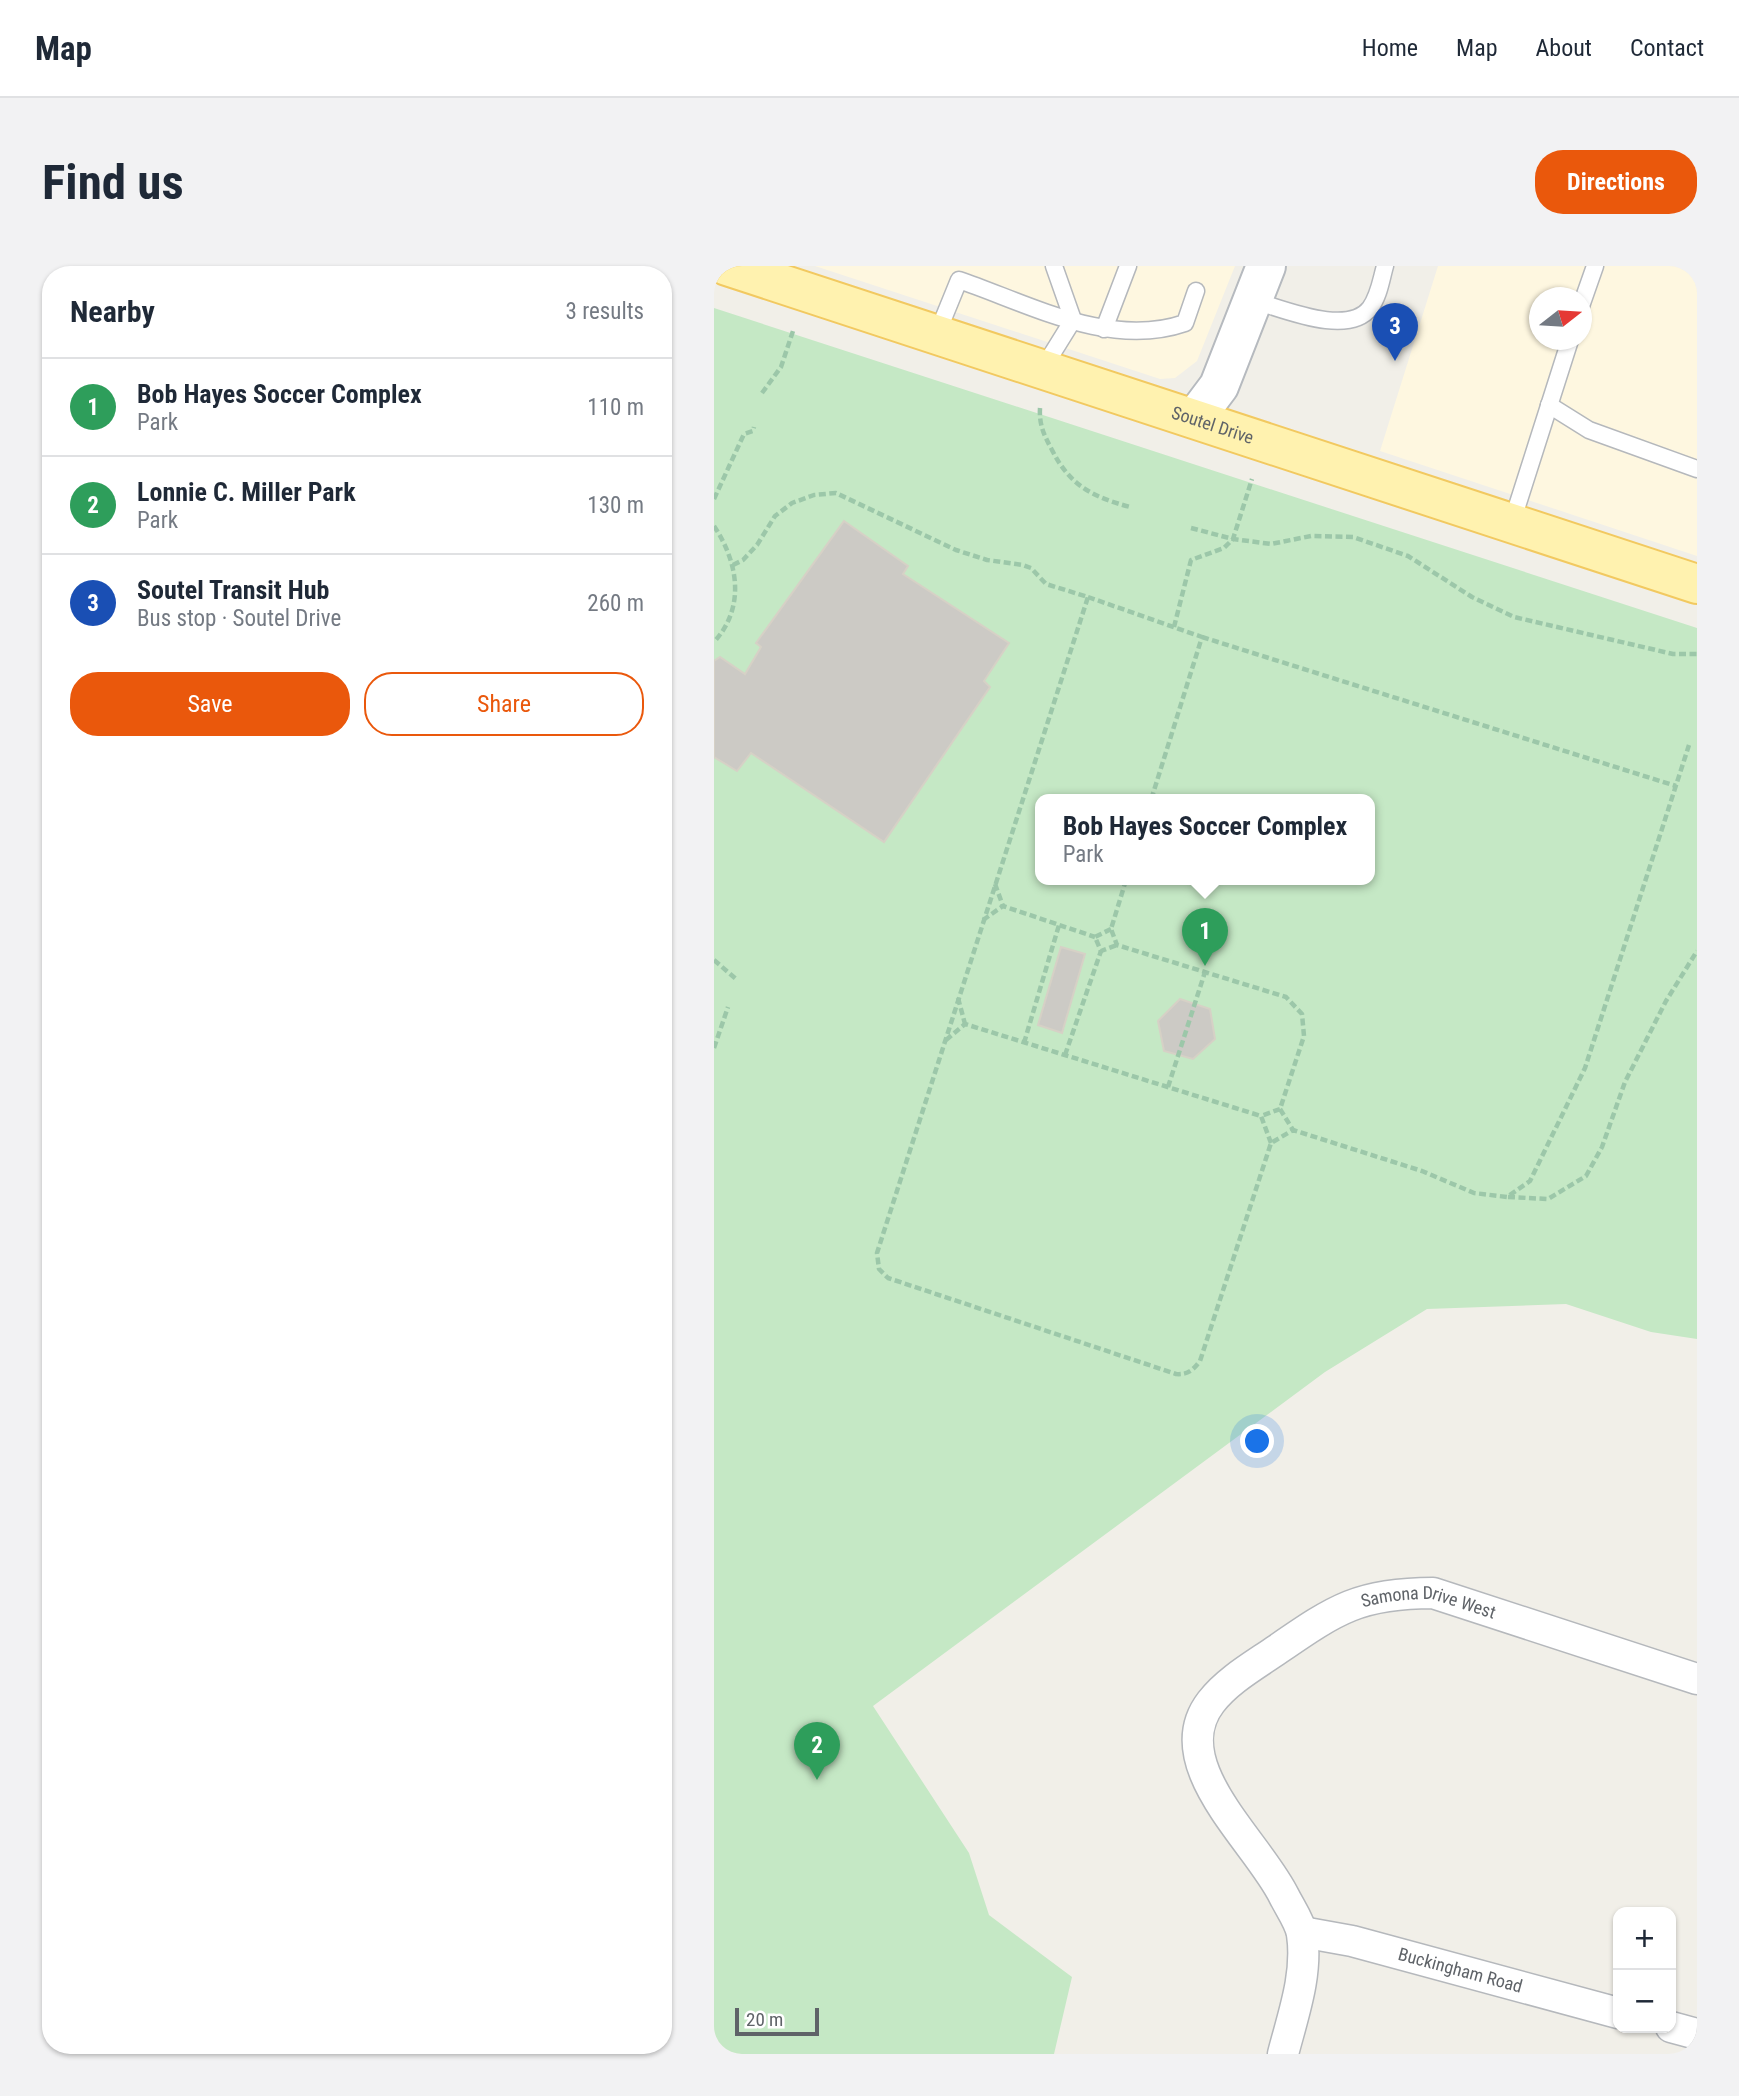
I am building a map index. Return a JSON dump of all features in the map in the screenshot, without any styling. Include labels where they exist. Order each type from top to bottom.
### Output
[{"type":"main road","name":"Soutel Drive","points":[[727,266],[794,282],[1042,370],[1697,584]]},
{"type":"street","points":[[1195,418],[1219,386],[1260,283]]},
{"type":"street","name":"Samona Drive West","points":[[1302,1932],[1277,1881],[1210,1786],[1197,1754],[1197,1728],[1210,1703],[1229,1683],[1332,1612],[1364,1599],[1395,1593],[1433,1593],[1697,1679]]},
{"type":"street","points":[[1283,2054],[1304,1973],[1302,1932]]},
{"type":"street","name":"Buckingham Road","points":[[1302,1932],[1352,1941],[1613,2012]]},
{"type":"street","points":[[1676,2028],[1697,2034]]},
{"type":"lane","points":[[1054,266],[1073,320]]},
{"type":"lane","points":[[1104,329],[1128,266]]},
{"type":"lane","points":[[1260,283],[1332,322],[1353,321],[1369,310],[1378,293],[1385,266]]},
{"type":"lane","points":[[1588,287],[1595,266]]},
{"type":"lane","points":[[937,334],[961,273],[1073,320],[1104,329],[1160,332],[1185,323],[1196,291]]},
{"type":"lane","points":[[1042,370],[1073,320]]},
{"type":"lane","points":[[1512,522],[1567,350]]},
{"type":"lane","points":[[1549,405],[1589,430],[1697,469]]},
{"type":"path","points":[[762,393],[781,367],[794,328]]},
{"type":"path","points":[[1040,408],[1039,424],[1048,443],[1061,468],[1079,488],[1099,499],[1130,507]]},
{"type":"path","points":[[714,499],[744,434],[753,431],[754,427]]},
{"type":"path","points":[[1174,627],[1191,560],[1224,548],[1233,539],[1252,479]]},
{"type":"path","points":[[733,565],[743,560],[757,545],[775,516],[792,503],[814,495],[836,493],[956,550],[986,560],[1031,568],[1046,584],[1202,637],[1676,786]]},
{"type":"path","points":[[714,526],[729,548],[737,583],[731,612],[714,642]]},
{"type":"path","points":[[1191,528],[1233,539],[1270,544],[1311,536],[1353,537],[1408,556],[1472,597],[1514,617],[1673,653],[1697,654]]},
{"type":"path","points":[[1088,597],[879,1239],[880,1269],[888,1278],[1184,1375],[1200,1362],[1271,1143],[1261,1116]]},
{"type":"path","points":[[1153,794],[1202,637]]},
{"type":"path","points":[[1507,1196],[1530,1181],[1585,1068],[1689,745]]},
{"type":"path","points":[[995,884],[1003,906]]},
{"type":"path","points":[[1117,945],[1111,929],[1124,885]]},
{"type":"path","points":[[983,920],[1003,906]]},
{"type":"path","points":[[1003,906],[1094,937],[1111,929]]},
{"type":"path","points":[[1024,1043],[1059,925]]},
{"type":"path","points":[[1065,1055],[1101,951],[1094,937]]},
{"type":"path","points":[[1101,951],[1117,945],[1286,997],[1302,1014],[1304,1036],[1280,1109],[1293,1130],[1422,1171],[1474,1193],[1548,1199],[1586,1176],[1602,1147],[1625,1082],[1666,1001],[1697,951]]},
{"type":"path","points":[[714,960],[736,979]]},
{"type":"path","points":[[1168,1087],[1205,972]]},
{"type":"path","points":[[958,998],[965,1024]]},
{"type":"path","points":[[714,1048],[729,1007]]},
{"type":"path","points":[[965,1024],[1261,1116],[1280,1109]]},
{"type":"path","points":[[943,1042],[965,1024]]},
{"type":"path","points":[[1271,1143],[1293,1130]]},
{"type":"shaded area","points":[[815,266],[1235,266],[1197,361],[1175,378],[1160,379]]},
{"type":"shaded area","points":[[1438,266],[1697,266],[1697,556],[1380,451]]},
{"type":"green space","points":[[714,308],[1697,628],[1697,1339],[1651,1332],[1566,1304],[1427,1309],[1325,1372],[873,1706],[969,1853],[989,1915],[1072,1977],[1054,2054],[714,2054]]},
{"type":"building","points":[[844,521],[908,566],[903,574],[1009,643],[984,681],[990,687],[884,842],[751,753],[737,771],[714,757],[714,661],[720,657],[745,674],[761,647],[756,643]]},
{"type":"building","points":[[1061,947],[1085,954],[1062,1033],[1038,1025]]},
{"type":"building","points":[[1180,999],[1210,1009],[1215,1039],[1193,1059],[1164,1051],[1158,1021]]},
{"type":"place","name":"Soutel Transit Hub","points":[[1395,361]]},
{"type":"place","name":"Bob Hayes Soccer Complex","points":[[1205,966]]},
{"type":"place","name":"Lonnie C. Miller Park","points":[[817,1780]]}]
